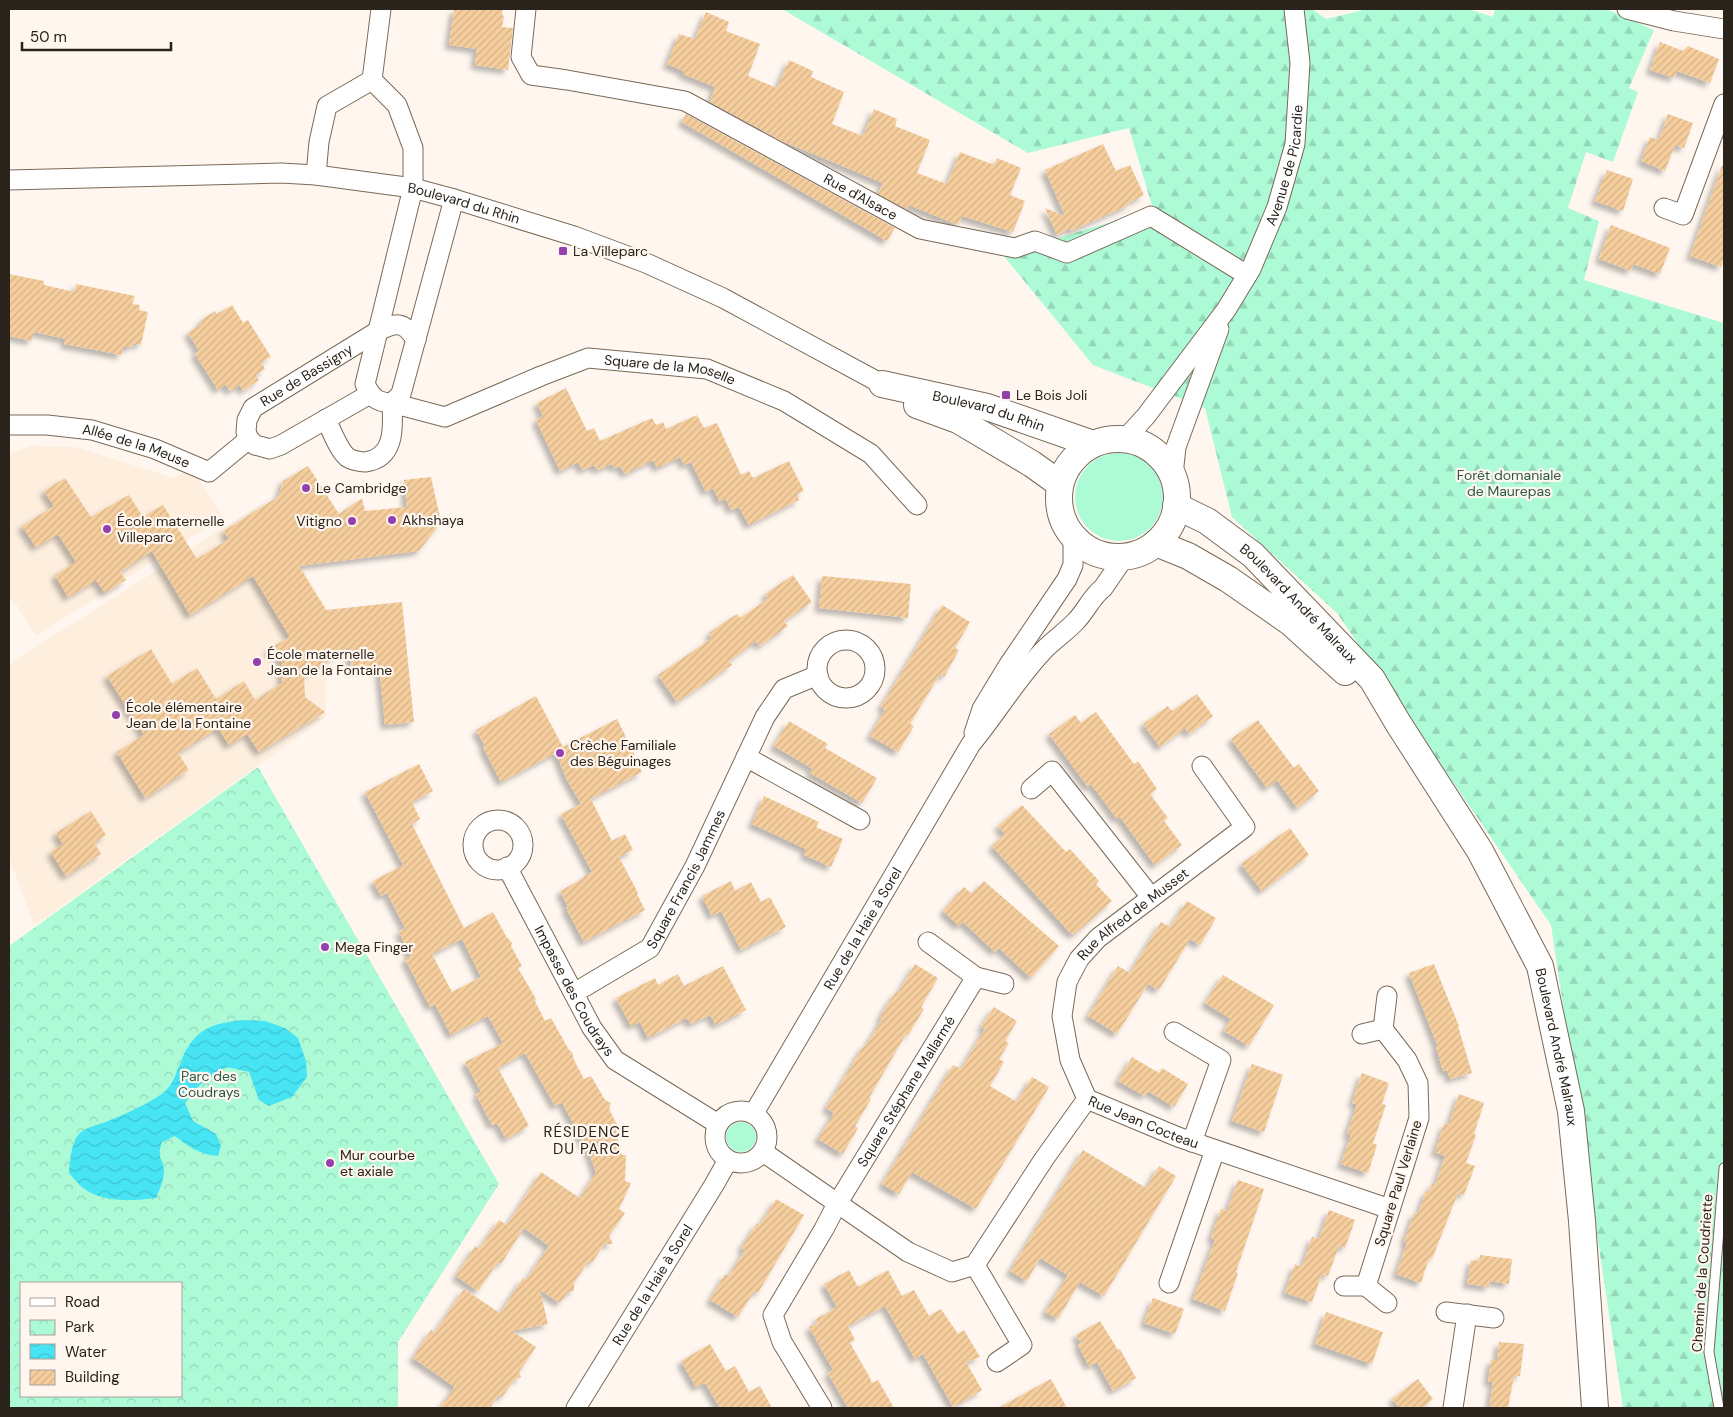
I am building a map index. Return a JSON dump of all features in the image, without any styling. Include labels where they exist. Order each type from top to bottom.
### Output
[{"type":"street","points":[[316,175],[319,142],[327,106],[372,80],[381,9]]},
{"type":"street","name":"Rue d'Alsace","points":[[526,9],[521,58],[531,75],[685,102],[920,229],[1015,248],[1035,241],[1067,253],[1151,216],[1247,275]]},
{"type":"street","name":"Avenue de Picardie","points":[[1125,439],[1146,416],[1226,310],[1247,275],[1277,207],[1295,144],[1300,63],[1294,9]]},
{"type":"street","points":[[1627,9],[1674,21],[1724,29]]},
{"type":"street","name":"Rue de Bassigny","points":[[370,394],[365,384],[413,188],[413,148],[397,105],[372,80]]},
{"type":"street","points":[[1664,208],[1683,215],[1724,104]]},
{"type":"street","name":"Boulevard du Rhin","points":[[9,180],[281,173],[316,175],[413,188],[454,198],[574,236],[646,263],[723,298],[914,403],[958,420],[1032,464],[1060,484]]},
{"type":"street","points":[[249,439],[255,445],[270,449],[281,445],[370,394],[380,402],[392,402],[401,394],[454,198]]},
{"type":"street","name":"Avenue de Picardie","points":[[1172,475],[1176,448],[1226,310]]},
{"type":"street","name":"Rue de Bassigny","points":[[249,439],[246,432],[247,420],[253,408],[378,331],[392,324],[400,324],[410,330],[416,340]]},
{"type":"street","name":"Square de la Moselle","points":[[392,402],[445,417],[588,358],[707,369],[784,401],[871,454],[917,505]]},
{"type":"street","name":"Boulevard du Rhin","points":[[882,384],[987,407],[1093,444]]},
{"type":"street","points":[[326,419],[336,441],[347,457],[360,462],[374,461],[385,452],[392,437],[392,402]]},
{"type":"street","name":"Allée de la Meuse","points":[[9,425],[47,425],[92,430],[155,449],[209,472],[249,439]]},
{"type":"street","points":[[1108,439],[1125,439],[1140,442],[1154,450],[1165,462],[1177,490],[1176,506],[1173,520],[1166,533],[1156,543],[1142,552],[1111,557],[1097,553],[1073,537],[1065,525],[1060,512],[1060,484],[1067,468],[1078,454],[1093,444],[1108,439]]},
{"type":"street","name":"Boulevard André Malraux","points":[[1176,506],[1207,520],[1253,555],[1372,679],[1480,851],[1540,966],[1572,1111],[1595,1408]]},
{"type":"street","name":"Rue de la Haie à Sorel","points":[[971,744],[982,709],[1008,666],[1067,579],[1073,565],[1073,537]]},
{"type":"street","name":"Boulevard André Malraux","points":[[1156,543],[1188,556],[1228,579],[1290,622],[1398,723]]},
{"type":"street","name":"Rue de la Haie à Sorel","points":[[754,1113],[971,744],[993,717],[1003,699],[1043,651],[1084,613],[1125,556]]},
{"type":"street","name":"Square Francis Jammes","points":[[574,993],[650,948],[694,866],[765,717],[784,690],[818,675]]},
{"type":"street","points":[[746,757],[860,820]]},
{"type":"street","name":"Rue Alfred de Musset","points":[[1087,1099],[1070,1060],[1062,1016],[1067,982],[1079,959],[1098,938],[1245,827],[1202,766]]},
{"type":"street","points":[[1031,789],[1052,771],[1151,897]]},
{"type":"street","name":"Impasse des Coudrays","points":[[507,868],[592,1028],[615,1060],[718,1124]]},
{"type":"street","points":[[928,942],[976,977],[1004,984]]},
{"type":"street","name":"Square Stéphane Mallarmé","points":[[822,1408],[782,1342],[773,1315],[824,1230],[837,1204],[976,977]]},
{"type":"street","points":[[1362,1034],[1383,1029],[1387,996]]},
{"type":"street","name":"Square Paul Verlaine","points":[[1366,1286],[1419,1118],[1418,1083],[1407,1060],[1383,1029]]},
{"type":"street","points":[[1174,1032],[1221,1060],[1192,1142]]},
{"type":"street","name":"Rue Jean Cocteau","points":[[975,1265],[1044,1159],[1087,1099],[1192,1142],[1390,1209]]},
{"type":"street","points":[[746,1110],[754,1113],[767,1130],[768,1138],[763,1152],[758,1158],[743,1163],[735,1163],[728,1160],[721,1155],[715,1140],[718,1124],[730,1112],[746,1110]]},
{"type":"street","points":[[1169,1283],[1215,1150]]},
{"type":"street","points":[[763,1152],[908,1252],[952,1272],[975,1265],[1022,1345],[997,1362]]},
{"type":"street","name":"Rue de la Haie à Sorel","points":[[576,1408],[728,1160]]},
{"type":"street","points":[[1344,1286],[1366,1286],[1387,1303]]},
{"type":"street","points":[[1446,1312],[1494,1318]]},
{"type":"street","points":[[1453,1408],[1467,1314]]},
{"type":"lane","name":"Chemin de la Coudriette","points":[[1719,1408],[1709,1352],[1724,1168]]},
{"type":"shaded area","name":"École maternelle Villeparc","points":[[31,446],[76,447],[174,478],[191,468],[223,517],[36,636],[16,604],[9,599],[9,454]]},
{"type":"shaded area","name":"École élémentaire Jean de la Fontaine","points":[[263,503],[326,607],[326,717],[34,926],[9,856],[9,664]]},
{"type":"green space","name":"Forêt domaniale de Maurepas","points":[[782,9],[1312,9],[1326,19],[1368,9],[1468,9],[1493,17],[1495,9],[1606,9],[1654,30],[1629,88],[1638,92],[1613,162],[1586,152],[1568,208],[1599,221],[1584,280],[1724,323],[1724,1408],[1623,1408],[1551,925],[1337,613],[1232,517],[1205,408],[1093,365],[1003,255],[1153,209],[1129,128],[1028,153]]},
{"type":"green space","points":[[1119,453],[1136,457],[1150,466],[1159,480],[1163,497],[1159,514],[1150,528],[1136,537],[1119,541],[1102,537],[1088,528],[1079,514],[1075,497],[1079,480],[1088,466],[1102,457]]},
{"type":"green space","name":"Parc des Coudrays","points":[[258,767],[499,1184],[398,1342],[398,1408],[9,1408],[9,946]]},
{"type":"green space","points":[[741,1122],[752,1126],[756,1137],[752,1148],[741,1152],[730,1148],[726,1137],[730,1126]]},
{"type":"water","points":[[245,1020],[265,1021],[285,1028],[298,1038],[306,1061],[307,1077],[292,1097],[269,1106],[259,1100],[249,1072],[227,1067],[200,1085],[185,1103],[193,1121],[216,1134],[221,1146],[218,1156],[200,1152],[175,1136],[162,1142],[160,1155],[164,1174],[156,1198],[138,1200],[109,1199],[91,1193],[79,1185],[69,1173],[73,1146],[80,1133],[137,1108],[163,1093],[171,1083],[185,1052],[197,1035],[222,1023]]},
{"type":"building","points":[[454,9],[503,9],[502,27],[513,28],[508,70],[475,65],[477,49],[449,45]]},
{"type":"building","points":[[706,12],[729,22],[726,31],[760,44],[748,76],[777,88],[789,60],[813,71],[811,77],[844,92],[832,124],[863,136],[874,109],[897,119],[895,126],[930,140],[917,173],[947,184],[960,152],[994,165],[997,158],[1021,168],[1010,195],[1025,201],[1013,232],[962,216],[958,225],[909,205],[906,209],[878,194],[883,183],[782,141],[710,102],[715,87],[683,74],[683,71],[667,64],[679,34],[695,39]]},
{"type":"building","points":[[1660,42],[1683,51],[1688,46],[1719,59],[1710,83],[1677,71],[1674,78],[1650,70]]},
{"type":"building","points":[[686,114],[895,228],[887,241],[682,122]]},
{"type":"building","points":[[1668,114],[1693,123],[1684,148],[1675,145],[1665,171],[1641,161],[1650,137],[1659,140]]},
{"type":"building","points":[[1103,144],[1116,171],[1130,165],[1144,195],[1128,203],[1129,205],[1071,231],[1070,228],[1057,235],[1045,208],[1065,216],[1045,170]]},
{"type":"building","points":[[1722,165],[1724,166],[1724,258],[1721,267],[1690,256]]},
{"type":"building","points":[[1607,170],[1633,179],[1623,211],[1595,201]]},
{"type":"building","points":[[1611,225],[1670,248],[1660,274],[1633,264],[1631,271],[1599,259]]},
{"type":"building","points":[[9,274],[44,281],[44,285],[75,292],[76,284],[135,296],[132,304],[140,305],[139,310],[148,312],[141,345],[133,343],[132,347],[123,347],[122,355],[64,344],[66,339],[34,332],[32,341],[9,336]]},
{"type":"building","points":[[232,305],[243,323],[248,320],[271,357],[261,362],[265,369],[256,375],[259,380],[243,391],[240,385],[230,391],[225,384],[218,390],[195,354],[199,351],[188,333],[202,323],[200,321],[215,311],[217,314]]},
{"type":"building","points":[[566,388],[587,431],[594,428],[600,441],[652,418],[656,425],[663,422],[666,429],[697,415],[704,428],[717,423],[741,475],[749,471],[753,478],[789,461],[804,491],[797,494],[799,500],[749,525],[739,507],[731,510],[726,499],[720,502],[713,488],[706,492],[691,462],[684,465],[680,457],[657,468],[653,460],[625,474],[620,466],[614,468],[612,464],[597,470],[594,465],[582,470],[578,462],[560,471],[536,420],[543,416],[537,403]]},
{"type":"building","points":[[308,466],[339,514],[362,498],[365,511],[407,507],[404,480],[431,477],[441,522],[419,551],[299,566],[326,610],[402,602],[414,722],[385,725],[379,666],[351,669],[349,647],[304,676],[305,697],[325,712],[259,752],[247,734],[229,745],[218,728],[178,753],[189,770],[145,798],[117,752],[144,735],[107,676],[151,649],[172,684],[197,668],[216,699],[244,681],[255,700],[282,683],[281,658],[267,650],[290,637],[253,576],[190,615],[152,551],[120,572],[126,580],[105,593],[96,580],[68,597],[55,575],[76,562],[58,534],[36,547],[22,526],[54,506],[44,491],[65,478],[91,517],[129,495],[143,517],[163,505],[197,559],[229,539],[224,531],[279,496],[283,481]]},
{"type":"building","points":[[793,575],[812,602],[784,621],[788,626],[760,646],[756,641],[729,661],[732,665],[677,702],[658,675],[712,638],[709,633],[723,623],[737,614],[740,618],[768,599],[765,594]]},
{"type":"building","points":[[822,576],[911,584],[908,618],[819,608]]},
{"type":"building","points":[[942,605],[970,622],[955,648],[959,650],[944,677],[940,674],[917,712],[910,724],[914,726],[898,752],[870,736],[885,710],[881,707]]},
{"type":"building","points":[[1197,694],[1213,716],[1189,734],[1185,728],[1160,747],[1143,724],[1168,706],[1172,711]]},
{"type":"building","points":[[536,696],[563,747],[617,719],[642,772],[581,804],[566,778],[556,753],[501,782],[476,730]]},
{"type":"building","points":[[1096,712],[1134,764],[1138,761],[1157,789],[1150,794],[1168,818],[1164,821],[1182,845],[1155,865],[1120,817],[1117,819],[1091,784],[1088,787],[1049,734],[1075,715],[1081,723]]},
{"type":"building","points":[[1258,720],[1294,768],[1299,764],[1319,791],[1297,808],[1277,780],[1267,788],[1231,739]]},
{"type":"building","points":[[789,721],[828,744],[825,748],[877,778],[862,803],[810,773],[813,769],[774,746]]},
{"type":"building","points":[[419,764],[433,791],[412,802],[420,819],[412,824],[464,928],[493,912],[512,943],[511,946],[522,966],[518,968],[536,999],[535,1001],[545,1021],[551,1018],[569,1050],[572,1052],[584,1079],[591,1076],[605,1100],[611,1103],[609,1109],[620,1130],[616,1132],[622,1155],[626,1155],[625,1181],[631,1183],[619,1209],[625,1213],[609,1236],[613,1244],[604,1244],[592,1263],[589,1260],[574,1283],[574,1291],[568,1292],[560,1303],[540,1290],[548,1324],[512,1331],[536,1347],[519,1372],[521,1377],[514,1380],[502,1397],[498,1395],[490,1408],[440,1408],[455,1387],[413,1358],[431,1330],[435,1332],[464,1289],[500,1313],[523,1278],[526,1280],[549,1246],[524,1228],[501,1264],[498,1262],[478,1291],[456,1276],[475,1246],[479,1249],[499,1220],[507,1225],[541,1172],[580,1198],[596,1173],[587,1147],[562,1102],[555,1106],[525,1053],[498,1068],[529,1126],[506,1139],[497,1123],[492,1125],[476,1094],[481,1092],[465,1062],[503,1043],[488,1016],[451,1035],[435,1004],[430,1007],[405,959],[411,956],[399,932],[405,928],[387,893],[381,896],[373,881],[403,865],[365,792]],"holes":[[[462,939],[481,977],[452,992],[432,954]]]},
{"type":"building","points":[[764,796],[819,822],[816,827],[843,839],[831,867],[804,855],[806,849],[752,824]]},
{"type":"building","points":[[591,799],[612,841],[625,834],[633,850],[619,857],[645,910],[584,942],[566,908],[568,907],[560,891],[592,872],[561,814]]},
{"type":"building","points":[[1022,805],[1066,852],[1070,849],[1099,881],[1096,884],[1112,901],[1074,935],[1072,932],[1071,934],[992,846],[1005,834],[998,826]]},
{"type":"building","points":[[91,811],[106,835],[94,842],[101,854],[66,876],[51,852],[63,844],[56,833]]},
{"type":"building","points":[[1290,828],[1309,855],[1262,891],[1241,864]]},
{"type":"building","points":[[731,881],[735,891],[751,882],[761,902],[770,897],[786,927],[741,950],[721,911],[712,916],[702,896]]},
{"type":"building","points":[[984,881],[1059,946],[1031,978],[999,948],[995,952],[963,922],[959,926],[943,911],[964,887],[972,894]]},
{"type":"building","points":[[1187,901],[1216,918],[1200,945],[1190,939],[1159,990],[1148,984],[1117,1034],[1088,1016],[1118,966],[1130,973],[1161,922],[1170,927]]},
{"type":"building","points":[[915,964],[938,978],[921,1007],[924,1009],[908,1035],[906,1034],[869,1098],[871,1099],[855,1126],[858,1128],[843,1154],[818,1139],[834,1113],[826,1108],[882,1019],[880,1018],[887,1005],[896,992],[898,993]]},
{"type":"building","points":[[1434,964],[1459,1026],[1472,1073],[1450,1079],[1447,1070],[1443,1071],[1436,1047],[1438,1047],[1409,973]]},
{"type":"building","points":[[723,966],[746,1010],[716,1025],[710,1015],[691,1024],[687,1018],[648,1038],[640,1022],[631,1026],[616,998],[655,978],[658,985],[678,974],[684,986]]},
{"type":"building","points":[[1223,975],[1274,1005],[1249,1046],[1224,1031],[1231,1019],[1205,1003]]},
{"type":"building","points":[[994,1007],[1017,1021],[1005,1041],[1009,1043],[999,1059],[1004,1062],[990,1086],[1017,1102],[1032,1077],[1049,1087],[976,1209],[912,1172],[899,1194],[882,1184],[953,1065],[961,1069],[985,1029],[981,1027]]},
{"type":"building","points":[[1132,1057],[1159,1073],[1162,1068],[1188,1084],[1174,1107],[1148,1091],[1145,1096],[1118,1081]]},
{"type":"building","points":[[1252,1064],[1283,1075],[1264,1132],[1232,1121]]},
{"type":"building","points":[[1362,1073],[1389,1083],[1382,1104],[1386,1105],[1373,1143],[1377,1145],[1368,1173],[1341,1164],[1351,1135],[1347,1134],[1357,1104],[1352,1103]]},
{"type":"building","points":[[1459,1094],[1484,1103],[1474,1134],[1476,1135],[1466,1163],[1475,1166],[1464,1195],[1458,1193],[1432,1259],[1429,1258],[1421,1283],[1396,1274],[1407,1243],[1404,1242],[1414,1213],[1418,1214],[1426,1191],[1429,1192],[1432,1184],[1435,1185],[1445,1156],[1435,1152],[1444,1124],[1449,1125]]},
{"type":"building","points":[[1083,1150],[1146,1188],[1159,1166],[1176,1176],[1104,1296],[1080,1282],[1058,1319],[1045,1312],[1068,1275],[1040,1258],[1027,1281],[1010,1271]]},
{"type":"building","points":[[1238,1180],[1264,1189],[1225,1311],[1193,1299],[1215,1240],[1211,1238],[1221,1209],[1227,1211]]},
{"type":"building","points":[[776,1199],[804,1215],[758,1293],[754,1291],[738,1317],[710,1300],[725,1274],[729,1276],[745,1250],[741,1248],[757,1223],[760,1225]]},
{"type":"building","points":[[1329,1210],[1355,1220],[1345,1248],[1339,1246],[1328,1276],[1322,1274],[1312,1302],[1285,1293],[1295,1264],[1302,1267],[1312,1237],[1319,1239]]},
{"type":"building","points":[[1480,1255],[1512,1259],[1509,1284],[1490,1281],[1489,1287],[1467,1284],[1471,1260],[1479,1261]]},
{"type":"building","points":[[849,1270],[858,1287],[888,1270],[902,1296],[914,1290],[929,1316],[941,1309],[958,1334],[964,1330],[980,1357],[966,1362],[982,1390],[953,1407],[923,1354],[915,1359],[885,1306],[848,1326],[855,1340],[850,1343],[872,1383],[878,1380],[894,1408],[848,1408],[828,1373],[833,1370],[809,1327],[818,1323],[816,1319],[837,1307],[824,1284]]},
{"type":"building","points":[[1153,1298],[1184,1309],[1175,1334],[1144,1323]]},
{"type":"building","points":[[1326,1312],[1383,1332],[1372,1364],[1315,1344]]},
{"type":"building","points":[[1100,1321],[1118,1350],[1120,1349],[1136,1378],[1113,1391],[1097,1362],[1089,1366],[1078,1345],[1081,1343],[1076,1335]]},
{"type":"building","points":[[1499,1342],[1524,1344],[1520,1376],[1514,1376],[1508,1408],[1489,1408],[1493,1382],[1488,1382],[1491,1360],[1497,1360]]},
{"type":"building","points":[[710,1344],[726,1371],[735,1366],[749,1392],[760,1386],[772,1408],[720,1408],[705,1383],[696,1387],[681,1361]]},
{"type":"building","points":[[1051,1379],[1067,1408],[998,1408],[1038,1386]]},
{"type":"building","points":[[1418,1379],[1433,1399],[1422,1408],[1400,1408],[1392,1399]]},
{"type":"place","name":"La Villeparc","points":[[563,251]]},
{"type":"place","name":"Le Bois Joli","points":[[1006,395]]},
{"type":"place","name":"Le Cambridge","points":[[306,488]]},
{"type":"place","name":"Akhshaya","points":[[392,520]]},
{"type":"place","name":"Vitigno","points":[[352,521]]},
{"type":"place","name":"École maternelle Villeparc","points":[[107,529]]},
{"type":"place","name":"École maternelle Jean de la Fontaine","points":[[257,662]]},
{"type":"place","name":"École élémentaire Jean de la Fontaine","points":[[116,715]]},
{"type":"place","name":"Crèche Familiale des Béguinages","points":[[560,753]]},
{"type":"place","name":"Mega Finger","points":[[325,947]]},
{"type":"place","name":"Mur courbe et axiale","points":[[330,1163]]},
{"type":"district","name":"RÉSIDENCE DU PARC","points":[[587,1140]]}]
